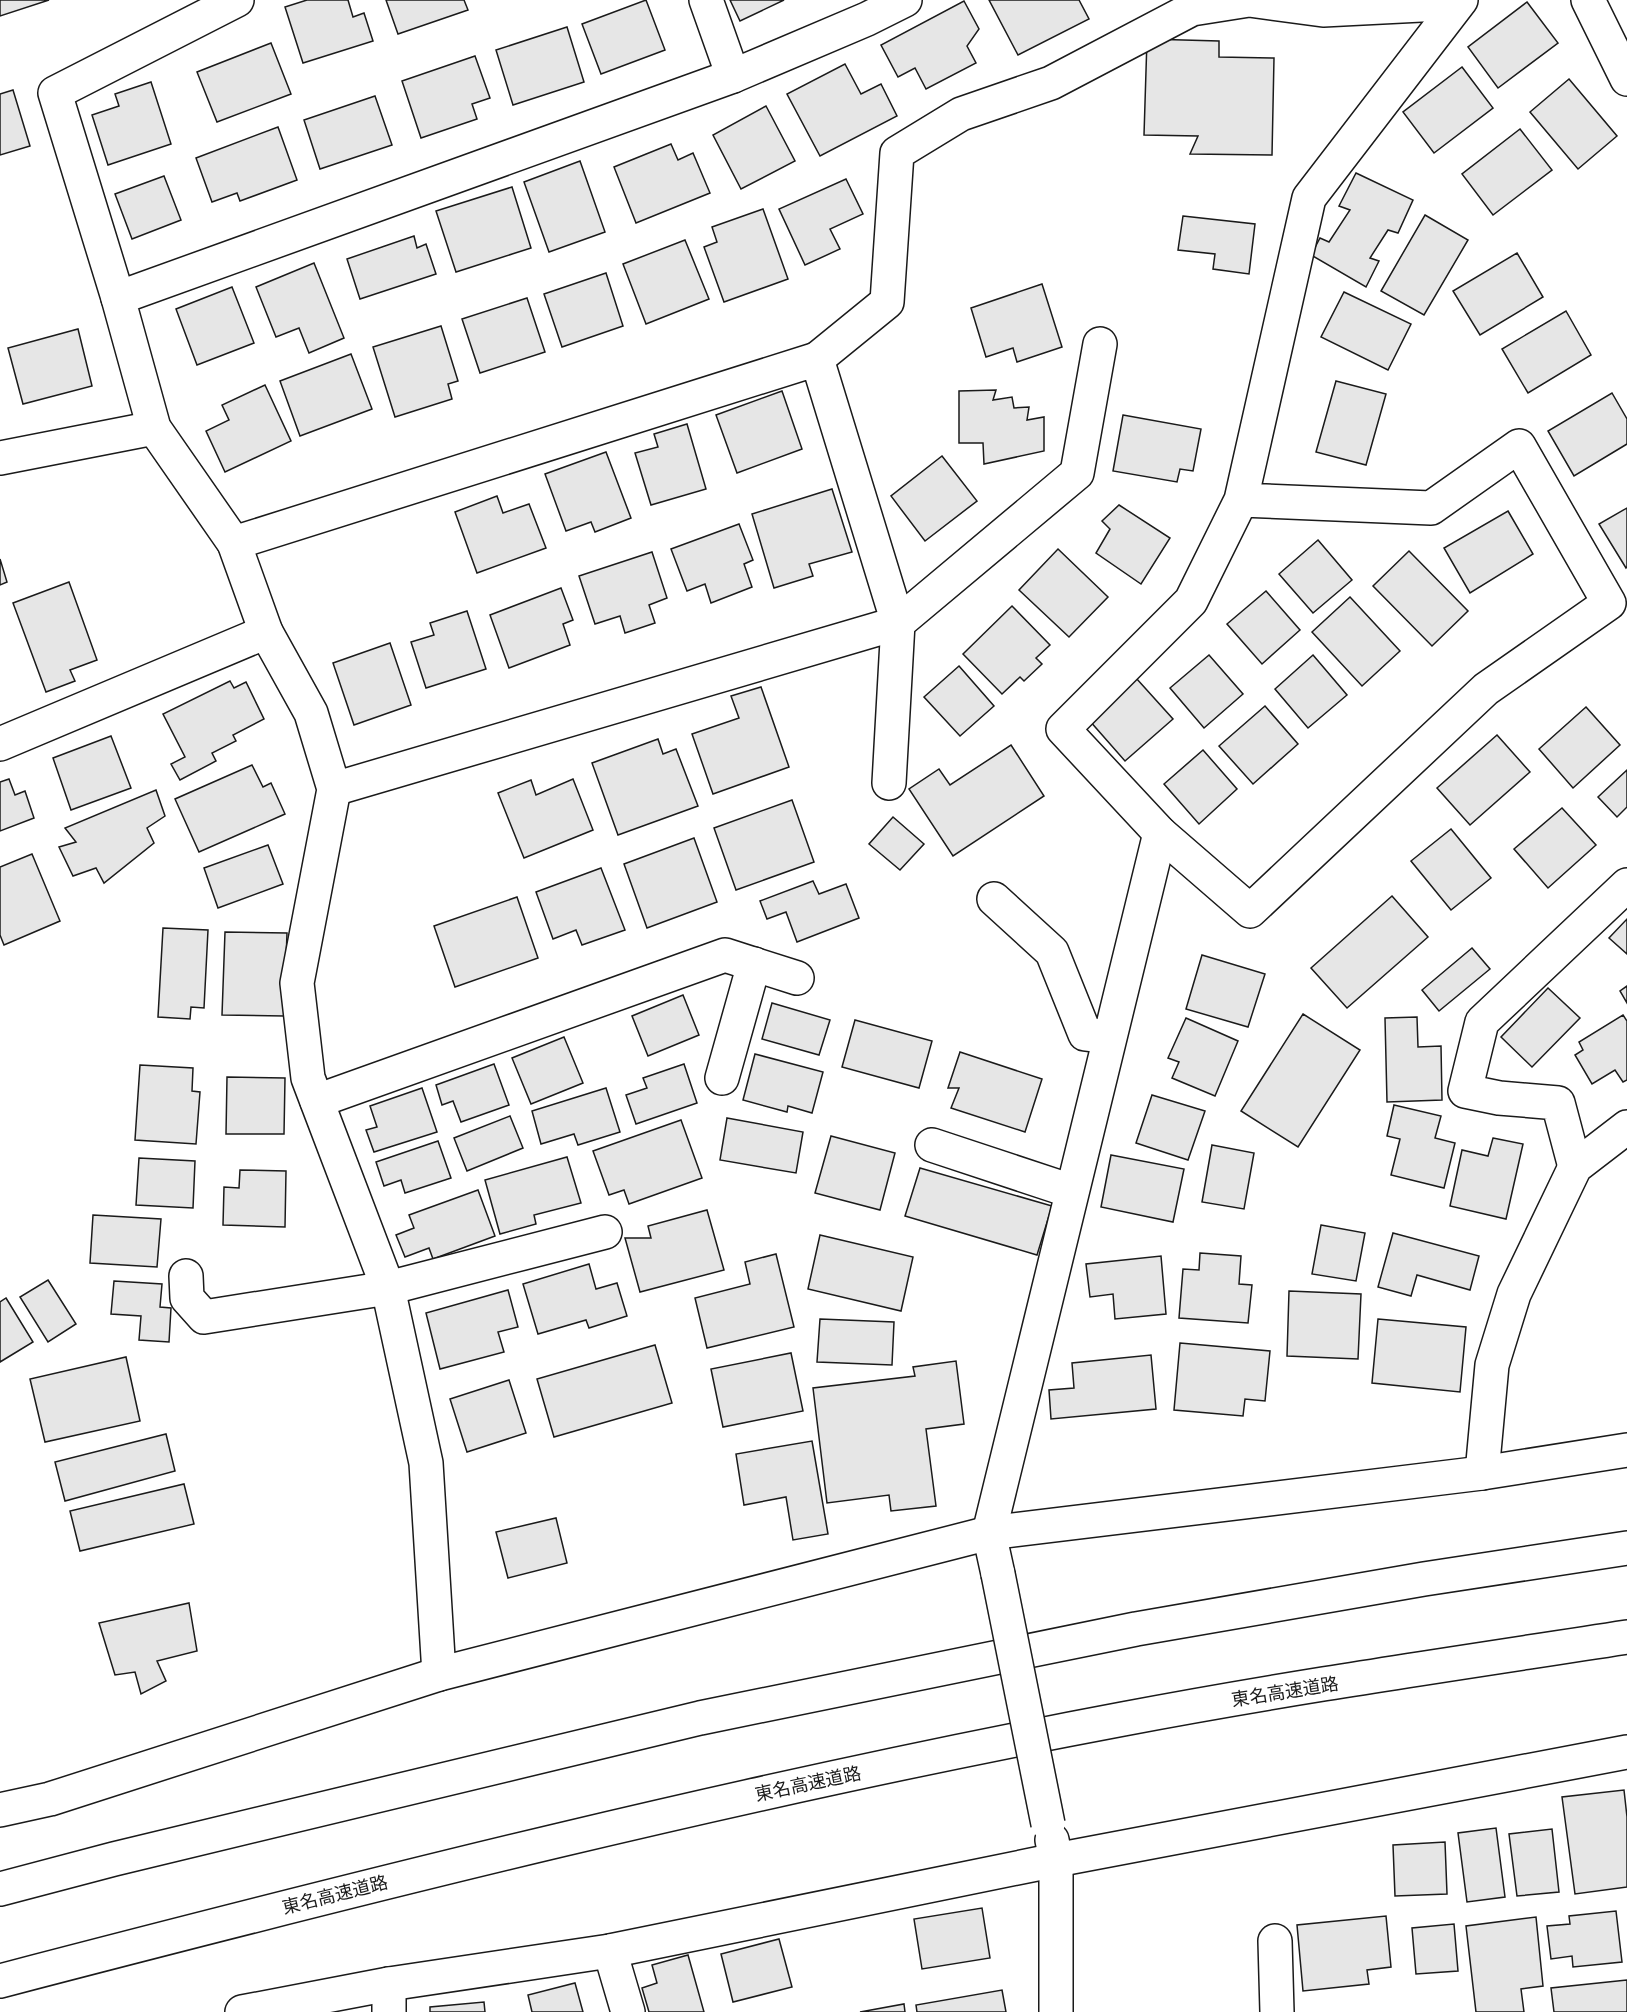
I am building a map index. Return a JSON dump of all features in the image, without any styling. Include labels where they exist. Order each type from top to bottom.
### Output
[{"type":"main road","points":[[237,0],[55,93],[118,298],[154,428],[234,543],[266,632],[311,713],[334,789],[297,983],[309,1078],[388,1288],[426,1463],[439,1674]]},
{"type":"main road","points":[[706,0],[733,76]]},
{"type":"main road","points":[[118,298],[733,76],[867,19],[905,0]]},
{"type":"main road","points":[[234,543],[817,359],[887,302],[897,153],[961,114],[1051,83],[1192,9],[1249,0],[1323,10],[1441,4],[1451,0]]},
{"type":"main road","points":[[1241,500],[1431,508],[1519,446],[1609,603],[1486,689],[1250,911],[1160,833],[1063,729],[1191,601],[1241,500],[1309,198],[1461,0]]},
{"type":"main road","points":[[1588,0],[1627,79]]},
{"type":"main road","points":[[334,789],[898,623],[1077,473],[1100,344]]},
{"type":"main road","points":[[817,359],[898,623],[889,783]]},
{"type":"main road","points":[[0,458],[154,428]]},
{"type":"main road","points":[[0,744],[266,632]]},
{"type":"main road","points":[[1056,2012],[1056,1860],[989,1533],[1160,833]]},
{"type":"main road","points":[[1575,1167],[1558,1103],[1498,1098],[1465,1090],[1482,1022],[1627,885]]},
{"type":"main road","points":[[994,899],[1052,952],[1085,1034],[1109,1037]]},
{"type":"main road","points":[[317,1101],[725,955],[797,978]]},
{"type":"main road","points":[[722,1078],[754,964]]},
{"type":"main road","points":[[1482,1473],[1491,1365],[1514,1294],[1575,1167],[1627,1127]]},
{"type":"main road","points":[[932,1145],[1071,1191]]},
{"type":"main road","points":[[186,1276],[187,1298],[204,1317],[388,1288],[605,1232]]},
{"type":"main road","points":[[0,1810],[50,1799],[439,1674],[989,1533],[1482,1473],[1627,1450]]},
{"type":"main road","points":[[0,1889],[137,1853],[700,1718],[1136,1629],[1424,1579],[1627,1548]]},
{"type":"main road","name":"東名高速道路","points":[[0,1981],[602,1828],[904,1764],[1124,1719],[1627,1637]]},
{"type":"main road","points":[[242,2012],[389,1998],[1056,1860],[1627,1752]]},
{"type":"main road","points":[[1275,1941],[1277,2012]]},
{"type":"main road","points":[[610,1951],[628,2012]]},
{"type":"building","points":[[0,0],[49,0],[0,16]]},
{"type":"building","points":[[307,0],[348,0],[353,17],[364,13],[373,41],[303,63],[285,7]]},
{"type":"building","points":[[386,0],[464,0],[468,10],[398,34]]},
{"type":"building","points":[[646,0],[665,50],[601,74],[582,24]]},
{"type":"building","points":[[730,0],[784,0],[740,21]]},
{"type":"building","points":[[989,0],[1079,0],[1089,19],[1018,55]]},
{"type":"building","points":[[964,1],[979,29],[967,46],[976,63],[926,89],[915,68],[898,77],[881,45]]},
{"type":"building","points":[[1527,2],[1558,43],[1498,88],[1468,47]]},
{"type":"building","points":[[567,27],[584,82],[513,105],[496,50]]},
{"type":"building","points":[[1147,39],[1219,41],[1219,57],[1274,58],[1272,155],[1190,154],[1198,136],[1144,135]]},
{"type":"building","points":[[271,43],[291,94],[217,122],[197,72]]},
{"type":"building","points":[[475,56],[490,98],[472,104],[477,119],[421,138],[402,81]]},
{"type":"building","points":[[845,64],[861,94],[881,84],[897,116],[820,156],[787,94]]},
{"type":"building","points":[[1462,67],[1493,108],[1434,153],[1403,112]]},
{"type":"building","points":[[1569,79],[1617,136],[1578,169],[1530,112]]},
{"type":"building","points":[[151,82],[171,144],[108,165],[92,115],[119,106],[115,94]]},
{"type":"building","points":[[13,90],[30,146],[0,155],[0,94]]},
{"type":"building","points":[[375,96],[392,145],[320,169],[304,120]]},
{"type":"building","points":[[766,106],[795,161],[741,189],[713,135]]},
{"type":"building","points":[[278,127],[297,180],[240,201],[237,193],[212,202],[196,158]]},
{"type":"building","points":[[1520,129],[1552,170],[1493,215],[1462,174]]},
{"type":"building","points":[[671,144],[678,160],[693,153],[710,193],[636,223],[614,167]]},
{"type":"building","points":[[580,161],[605,232],[549,252],[524,182]]},
{"type":"building","points":[[1356,173],[1413,200],[1398,233],[1388,230],[1370,258],[1379,261],[1366,287],[1311,255],[1320,238],[1329,242],[1350,210],[1339,206]]},
{"type":"building","points":[[164,176],[181,220],[132,239],[115,194]]},
{"type":"building","points":[[846,179],[863,214],[830,229],[840,249],[805,265],[779,209]]},
{"type":"building","points":[[512,187],[531,248],[456,272],[436,211]]},
{"type":"building","points":[[763,209],[788,279],[724,302],[704,247],[717,242],[712,227]]},
{"type":"building","points":[[1425,215],[1468,240],[1424,315],[1381,291]]},
{"type":"building","points":[[1183,216],[1255,224],[1249,274],[1213,269],[1215,254],[1178,250]]},
{"type":"building","points":[[414,236],[417,248],[426,244],[436,274],[360,299],[347,259]]},
{"type":"building","points":[[685,240],[709,299],[646,324],[623,264]]},
{"type":"building","points":[[1517,253],[1543,297],[1480,335],[1453,291]]},
{"type":"building","points":[[314,263],[344,338],[309,353],[299,328],[276,337],[256,287]]},
{"type":"building","points":[[606,273],[623,326],[562,347],[544,294]]},
{"type":"building","points":[[1042,284],[1062,347],[1017,362],[1013,348],[986,357],[971,308]]},
{"type":"building","points":[[232,287],[254,343],[197,365],[176,309]]},
{"type":"building","points":[[1344,292],[1411,324],[1388,370],[1321,337]]},
{"type":"building","points":[[527,298],[545,352],[480,373],[462,319]]},
{"type":"building","points":[[1566,311],[1591,355],[1528,393],[1502,349]]},
{"type":"building","points":[[441,326],[458,381],[448,384],[452,399],[395,417],[373,347]]},
{"type":"building","points":[[78,329],[92,386],[23,404],[8,348]]},
{"type":"building","points":[[351,354],[372,409],[300,436],[280,381]]},
{"type":"building","points":[[1336,381],[1386,394],[1366,465],[1316,452]]},
{"type":"building","points":[[265,385],[291,441],[225,472],[206,431],[229,420],[222,405]]},
{"type":"building","points":[[996,390],[993,400],[1012,397],[1014,408],[1029,407],[1027,420],[1044,417],[1044,451],[984,464],[983,443],[959,443],[959,391]]},
{"type":"building","points":[[782,391],[802,449],[737,473],[716,415]]},
{"type":"building","points":[[1612,393],[1627,419],[1627,444],[1574,476],[1548,431]]},
{"type":"building","points":[[1123,415],[1201,429],[1193,471],[1180,469],[1177,482],[1113,471]]},
{"type":"building","points":[[687,424],[706,489],[651,505],[635,453],[658,447],[654,434]]},
{"type":"building","points":[[606,452],[631,518],[595,532],[591,522],[566,531],[545,474]]},
{"type":"building","points":[[942,456],[977,501],[925,541],[891,496]]},
{"type":"building","points":[[832,489],[852,552],[809,564],[813,576],[774,588],[752,514]]},
{"type":"building","points":[[497,496],[503,513],[529,504],[546,548],[477,573],[455,512]]},
{"type":"building","points":[[1119,505],[1170,538],[1141,584],[1096,553],[1110,529],[1102,521]]},
{"type":"building","points":[[1627,508],[1627,567],[1626,568],[1599,524]]},
{"type":"building","points":[[1508,511],[1533,554],[1470,593],[1444,548]]},
{"type":"building","points":[[739,524],[753,560],[744,564],[752,587],[711,603],[705,584],[687,591],[671,549]]},
{"type":"building","points":[[1318,540],[1352,580],[1313,613],[1279,574]]},
{"type":"building","points":[[1058,549],[1108,597],[1069,637],[1019,590]]},
{"type":"building","points":[[1409,551],[1468,611],[1432,646],[1373,586]]},
{"type":"building","points":[[652,552],[667,598],[649,605],[655,623],[625,633],[620,616],[595,624],[579,576]]},
{"type":"building","points":[[0,559],[7,582],[0,585]]},
{"type":"building","points":[[69,582],[97,660],[70,670],[75,681],[46,692],[13,603]]},
{"type":"building","points":[[561,588],[573,620],[563,624],[570,645],[509,668],[490,615]]},
{"type":"building","points":[[1266,591],[1300,630],[1262,664],[1227,624]]},
{"type":"building","points":[[1350,597],[1400,651],[1362,686],[1312,632]]},
{"type":"building","points":[[1012,606],[1050,645],[1036,658],[1042,664],[1024,681],[1020,677],[1002,694],[963,654]]},
{"type":"building","points":[[467,611],[486,669],[426,688],[411,642],[434,635],[430,623]]},
{"type":"building","points":[[390,643],[411,705],[354,725],[333,663]]},
{"type":"building","points":[[1209,655],[1243,694],[1204,728],[1170,688]]},
{"type":"building","points":[[1313,655],[1347,695],[1308,728],[1275,689]]},
{"type":"building","points":[[959,666],[994,706],[960,736],[924,697]]},
{"type":"building","points":[[1136,678],[1173,719],[1125,761],[1089,720]]},
{"type":"building","points":[[230,681],[234,688],[246,682],[264,719],[233,735],[236,741],[212,753],[216,761],[180,780],[171,764],[185,757],[163,714]]},
{"type":"building","points":[[761,687],[789,767],[713,794],[692,734],[739,718],[731,696]]},
{"type":"building","points":[[1265,706],[1298,744],[1253,784],[1219,746]]},
{"type":"building","points":[[1586,707],[1620,745],[1573,788],[1539,749]]},
{"type":"building","points":[[1497,735],[1530,772],[1470,825],[1437,788]]},
{"type":"building","points":[[111,736],[131,788],[71,810],[53,758]]},
{"type":"building","points":[[658,739],[663,754],[676,749],[698,806],[618,835],[592,763]]},
{"type":"building","points":[[1011,745],[1044,796],[953,856],[909,789],[939,769],[950,785]]},
{"type":"building","points":[[1203,750],[1237,789],[1199,824],[1164,784]]},
{"type":"building","points":[[252,765],[263,787],[271,783],[285,814],[199,852],[175,799]]},
{"type":"building","points":[[1627,770],[1627,807],[1617,817],[1598,797]]},
{"type":"building","points":[[9,779],[15,795],[25,791],[34,818],[0,831],[0,782]]},
{"type":"building","points":[[573,779],[593,830],[524,858],[498,793],[531,780],[536,795]]},
{"type":"building","points":[[156,790],[165,816],[147,828],[154,843],[104,883],[96,868],[73,876],[59,847],[76,842],[65,828]]},
{"type":"building","points":[[792,800],[814,862],[736,890],[714,828]]},
{"type":"building","points":[[1562,808],[1596,845],[1548,888],[1514,849]]},
{"type":"building","points":[[893,817],[924,844],[900,870],[869,844]]},
{"type":"building","points":[[1451,829],[1491,878],[1451,910],[1411,861]]},
{"type":"building","points":[[694,838],[717,902],[647,928],[624,864]]},
{"type":"building","points":[[268,845],[283,884],[218,908],[204,868]]},
{"type":"building","points":[[32,854],[60,921],[4,945],[0,935],[0,867]]},
{"type":"building","points":[[601,868],[625,930],[582,945],[576,930],[553,939],[536,892]]},
{"type":"building","points":[[813,881],[819,894],[846,884],[859,918],[797,942],[786,912],[767,919],[760,901]]},
{"type":"building","points":[[1392,896],[1428,937],[1347,1008],[1311,968]]},
{"type":"building","points":[[517,897],[538,958],[455,987],[434,926]]},
{"type":"building","points":[[1627,919],[1627,954],[1609,938]]},
{"type":"building","points":[[163,928],[208,930],[204,1008],[191,1007],[190,1019],[158,1017]]},
{"type":"building","points":[[225,932],[287,933],[284,1016],[222,1015]]},
{"type":"building","points":[[1472,948],[1490,969],[1439,1011],[1422,990]]},
{"type":"building","points":[[1202,955],[1265,974],[1248,1027],[1186,1009]]},
{"type":"building","points":[[1627,986],[1627,1003],[1620,991]]},
{"type":"building","points":[[1548,988],[1580,1018],[1532,1067],[1501,1037]]},
{"type":"building","points":[[683,995],[699,1035],[648,1056],[632,1016]]},
{"type":"building","points":[[772,1003],[830,1020],[819,1055],[762,1039]]},
{"type":"building","points":[[1303,1014],[1360,1050],[1298,1147],[1241,1111]]},
{"type":"building","points":[[1623,1015],[1627,1021],[1627,1080],[1623,1082],[1615,1070],[1592,1084],[1575,1055],[1583,1050],[1579,1042]]},
{"type":"building","points":[[1417,1017],[1418,1047],[1441,1046],[1442,1100],[1387,1102],[1385,1018]]},
{"type":"building","points":[[1186,1018],[1238,1041],[1215,1096],[1172,1078],[1179,1062],[1168,1058]]},
{"type":"building","points":[[855,1020],[932,1041],[919,1088],[842,1067]]},
{"type":"building","points":[[564,1037],[583,1083],[531,1104],[512,1058]]},
{"type":"building","points":[[960,1052],[1042,1079],[1025,1132],[951,1108],[959,1088],[948,1088]]},
{"type":"building","points":[[755,1054],[823,1072],[812,1113],[788,1106],[787,1112],[743,1100]]},
{"type":"building","points":[[494,1064],[509,1105],[461,1122],[453,1101],[442,1105],[436,1085]]},
{"type":"building","points":[[684,1064],[697,1103],[636,1124],[626,1095],[647,1088],[643,1078]]},
{"type":"building","points":[[140,1065],[193,1068],[192,1091],[200,1092],[196,1144],[135,1140]]},
{"type":"building","points":[[227,1077],[285,1078],[284,1134],[226,1134]]},
{"type":"building","points":[[422,1088],[437,1132],[374,1152],[366,1130],[377,1127],[370,1106]]},
{"type":"building","points":[[606,1088],[620,1132],[578,1145],[574,1134],[541,1144],[532,1111]]},
{"type":"building","points":[[1152,1095],[1205,1111],[1188,1160],[1136,1143]]},
{"type":"building","points":[[1394,1105],[1441,1116],[1435,1138],[1455,1143],[1444,1188],[1391,1175],[1400,1139],[1387,1136]]},
{"type":"building","points":[[510,1116],[523,1148],[467,1171],[454,1138]]},
{"type":"building","points":[[727,1118],[803,1132],[796,1173],[720,1160]]},
{"type":"building","points":[[681,1120],[702,1178],[629,1204],[624,1190],[609,1195],[593,1151]]},
{"type":"building","points":[[831,1136],[895,1153],[880,1210],[815,1193]]},
{"type":"building","points":[[1493,1138],[1523,1144],[1506,1219],[1450,1206],[1462,1150],[1488,1156]]},
{"type":"building","points":[[438,1141],[451,1178],[405,1193],[401,1180],[384,1186],[376,1162]]},
{"type":"building","points":[[1212,1145],[1254,1153],[1244,1209],[1202,1202]]},
{"type":"building","points":[[1111,1155],[1184,1169],[1173,1222],[1101,1207]]},
{"type":"building","points":[[567,1157],[581,1203],[534,1215],[536,1224],[500,1234],[485,1180]]},
{"type":"building","points":[[139,1158],[195,1161],[193,1208],[136,1205]]},
{"type":"building","points":[[920,1168],[1052,1206],[1037,1255],[905,1216]]},
{"type":"building","points":[[240,1170],[286,1171],[285,1227],[223,1225],[224,1187],[239,1188]]},
{"type":"building","points":[[478,1190],[495,1236],[433,1259],[429,1248],[405,1257],[396,1235],[414,1228],[409,1215]]},
{"type":"building","points":[[707,1210],[724,1270],[640,1292],[625,1238],[651,1238],[648,1226]]},
{"type":"building","points":[[93,1215],[161,1219],[157,1267],[90,1263]]},
{"type":"building","points":[[1321,1225],[1365,1233],[1356,1281],[1312,1274]]},
{"type":"building","points":[[1393,1233],[1479,1256],[1470,1290],[1417,1275],[1411,1296],[1378,1287]]},
{"type":"building","points":[[820,1235],[913,1257],[901,1311],[808,1289]]},
{"type":"building","points":[[1200,1253],[1241,1256],[1239,1284],[1252,1285],[1248,1323],[1179,1318],[1183,1269],[1199,1270]]},
{"type":"building","points":[[776,1254],[794,1327],[707,1348],[695,1298],[750,1284],[745,1262]]},
{"type":"building","points":[[1161,1256],[1166,1314],[1115,1319],[1113,1294],[1090,1297],[1086,1264]]},
{"type":"building","points":[[589,1264],[596,1289],[617,1283],[627,1316],[589,1328],[586,1320],[538,1334],[523,1284]]},
{"type":"building","points":[[48,1280],[76,1324],[48,1342],[20,1297]]},
{"type":"building","points":[[114,1281],[162,1284],[160,1307],[171,1308],[169,1342],[139,1340],[141,1316],[111,1314]]},
{"type":"building","points":[[508,1290],[518,1327],[498,1332],[504,1352],[440,1369],[426,1313]]},
{"type":"building","points":[[1289,1291],[1361,1294],[1358,1359],[1287,1356]]},
{"type":"building","points":[[6,1298],[33,1342],[0,1362],[0,1302]]},
{"type":"building","points":[[820,1319],[894,1322],[892,1365],[817,1362]]},
{"type":"building","points":[[1378,1319],[1466,1327],[1460,1392],[1372,1383]]},
{"type":"building","points":[[1180,1343],[1270,1351],[1265,1401],[1245,1399],[1243,1416],[1174,1410]]},
{"type":"building","points":[[655,1345],[672,1403],[554,1437],[537,1379]]},
{"type":"building","points":[[791,1353],[803,1411],[723,1427],[711,1369]]},
{"type":"building","points":[[1151,1355],[1156,1409],[1051,1419],[1049,1390],[1074,1388],[1072,1363]]},
{"type":"building","points":[[126,1357],[140,1421],[45,1442],[30,1379]]},
{"type":"building","points":[[956,1361],[964,1424],[926,1429],[936,1506],[891,1511],[889,1495],[827,1503],[813,1388],[915,1376],[913,1367]]},
{"type":"building","points":[[509,1380],[526,1433],[467,1452],[450,1399]]},
{"type":"building","points":[[166,1434],[175,1471],[65,1501],[55,1462]]},
{"type":"building","points":[[812,1441],[828,1534],[793,1540],[786,1497],[744,1505],[736,1454]]},
{"type":"building","points":[[184,1484],[194,1524],[80,1551],[70,1511]]},
{"type":"building","points":[[556,1518],[567,1563],[508,1578],[496,1532]]},
{"type":"building","points":[[189,1603],[197,1651],[157,1661],[166,1681],[141,1694],[135,1672],[115,1675],[99,1623]]},
{"type":"building","points":[[1624,1790],[1627,1817],[1627,1887],[1575,1894],[1562,1797]]},
{"type":"building","points":[[1496,1828],[1505,1897],[1467,1902],[1458,1833]]},
{"type":"building","points":[[1552,1829],[1559,1892],[1517,1896],[1509,1834]]},
{"type":"building","points":[[1445,1842],[1447,1894],[1395,1896],[1393,1845]]},
{"type":"building","points":[[982,1908],[990,1958],[922,1969],[914,1919]]},
{"type":"building","points":[[1616,1911],[1622,1962],[1573,1967],[1572,1956],[1551,1959],[1547,1926],[1570,1924],[1569,1916]]},
{"type":"building","points":[[1386,1916],[1391,1967],[1367,1970],[1369,1984],[1303,1991],[1297,1925]]},
{"type":"building","points":[[1536,1917],[1543,1986],[1521,1989],[1524,2012],[1476,2012],[1466,1926]]},
{"type":"building","points":[[1454,1924],[1458,1971],[1416,1974],[1412,1928]]},
{"type":"building","points":[[779,1939],[792,1987],[733,2002],[721,1954]]},
{"type":"building","points":[[688,1955],[704,2012],[649,2012],[642,1988],[657,1983],[652,1965]]},
{"type":"building","points":[[1627,1980],[1627,2012],[1554,2012],[1551,1988]]},
{"type":"building","points":[[575,1983],[583,2012],[532,2012],[528,1995]]},
{"type":"building","points":[[1002,1990],[1006,2012],[917,2012],[916,2005]]},
{"type":"building","points":[[484,2002],[485,2012],[430,2012],[430,2007]]},
{"type":"building","points":[[904,2004],[905,2012],[860,2012]]}]
